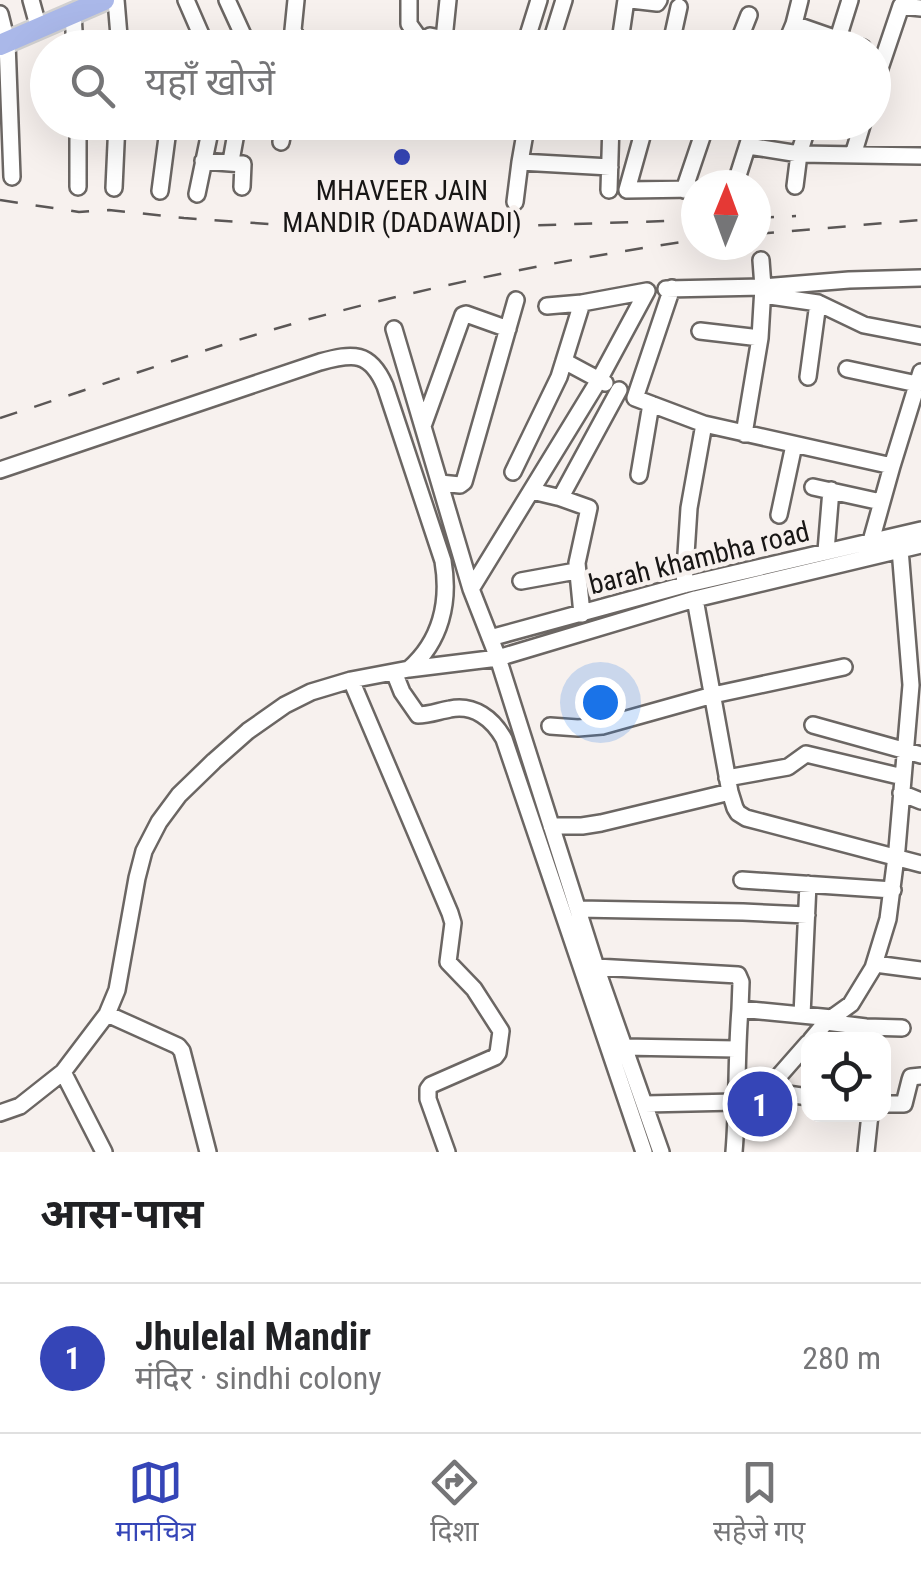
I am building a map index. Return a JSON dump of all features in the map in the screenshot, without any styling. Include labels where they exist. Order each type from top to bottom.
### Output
[{"type":"main road","points":[[39,30],[88,5]]},
{"type":"main road","points":[[3,44],[30,34]]},
{"type":"street","points":[[31,0],[39,30]]},
{"type":"street","points":[[116,0],[118,30]]},
{"type":"street","points":[[186,0],[198,30]]},
{"type":"street","points":[[227,0],[241,30]]},
{"type":"street","points":[[294,30],[296,0]]},
{"type":"street","points":[[410,0],[409,24],[413,30]]},
{"type":"street","points":[[445,30],[448,0]]},
{"type":"street","points":[[530,30],[539,0]]},
{"type":"street","points":[[555,30],[564,0]]},
{"type":"street","points":[[622,30],[628,0],[659,0]]},
{"type":"street","points":[[792,30],[800,0]]},
{"type":"street","points":[[841,30],[850,0]]},
{"type":"street","points":[[889,30],[902,3],[921,8]]},
{"type":"street","points":[[80,30],[88,5]]},
{"type":"street","points":[[674,30],[678,7]]},
{"type":"street","points":[[0,14],[12,177]]},
{"type":"street","points":[[743,30],[749,15]]},
{"type":"street","points":[[794,24],[808,30]]},
{"type":"street","points":[[78,140],[78,187]]},
{"type":"street","points":[[114,188],[116,140]]},
{"type":"street","points":[[160,192],[167,140]]},
{"type":"street","points":[[196,194],[207,140]]},
{"type":"street","points":[[231,161],[235,140]]},
{"type":"street","points":[[515,202],[524,140]]},
{"type":"street","points":[[608,190],[611,140]]},
{"type":"street","points":[[641,140],[627,190],[681,190]]},
{"type":"street","points":[[695,170],[702,140]]},
{"type":"street","points":[[740,170],[750,140]]},
{"type":"street","points":[[795,186],[803,140]]},
{"type":"street","points":[[853,155],[858,140]]},
{"type":"street","points":[[748,146],[799,154],[921,156]]},
{"type":"street","points":[[202,160],[244,164],[242,188]]},
{"type":"street","points":[[520,162],[610,167]]},
{"type":"street","points":[[744,434],[760,338],[761,260]]},
{"type":"street","points":[[547,306],[672,288],[763,291],[849,280],[921,278]]},
{"type":"street","points":[[635,398],[672,288]]},
{"type":"street","points":[[471,588],[599,380],[647,291]]},
{"type":"street","points":[[763,291],[818,303],[864,325],[921,336]]},
{"type":"street","points":[[440,483],[464,482],[516,300]]},
{"type":"street","points":[[513,472],[559,377],[582,303]]},
{"type":"street","points":[[808,377],[818,303]]},
{"type":"street","points":[[423,426],[463,315],[508,329]]},
{"type":"street","points":[[394,328],[471,588],[498,658],[596,967],[660,1152]]},
{"type":"street","points":[[700,330],[760,338]]},
{"type":"street","points":[[0,470],[320,362],[344,356],[363,358],[379,372],[445,574],[441,623],[431,645],[402,670],[402,692],[418,714],[467,709],[494,723],[504,738],[644,1152]]},
{"type":"street","points":[[564,361],[635,398],[704,424],[892,466]]},
{"type":"street","points":[[847,369],[919,378],[871,541]]},
{"type":"street","points":[[558,497],[619,390]]},
{"type":"street","points":[[639,475],[652,404]]},
{"type":"street","points":[[704,424],[688,508],[690,592],[734,808],[746,818],[896,853],[921,864]]},
{"type":"street","points":[[779,515],[794,444]]},
{"type":"street","points":[[814,487],[881,502]]},
{"type":"street","points":[[826,551],[831,490]]},
{"type":"street","points":[[532,491],[588,508],[576,571],[582,614]]},
{"type":"street","name":"barah khambha road","points":[[108,1014],[117,990],[144,851],[158,822],[214,760],[297,698],[351,680],[498,658],[690,592],[826,551],[919,531]]},
{"type":"street","name":"barah khambha road","points":[[490,638],[582,614],[900,549],[919,531]]},
{"type":"street","points":[[818,1032],[850,1004],[877,960],[892,890],[902,785],[913,752],[916,685],[913,604],[900,549]]},
{"type":"street","points":[[520,580],[576,571]]},
{"type":"street","points":[[550,726],[602,726],[712,695],[844,667]]},
{"type":"street","points":[[351,680],[450,913],[448,962],[474,989],[501,1031],[495,1057],[428,1088],[446,1152]]},
{"type":"street","points":[[813,725],[913,752]]},
{"type":"street","points":[[552,826],[601,823],[788,767],[806,754],[902,785],[921,800]]},
{"type":"street","points":[[742,880],[892,890]]},
{"type":"street","points":[[802,1015],[808,884]]},
{"type":"street","points":[[578,908],[806,916]]},
{"type":"street","points":[[877,960],[921,970]]},
{"type":"street","points":[[596,967],[738,974],[741,982],[734,1152]]},
{"type":"street","points":[[740,1009],[866,1027],[902,1028]]},
{"type":"street","points":[[0,1112],[20,1106],[63,1072],[108,1014],[182,1051],[208,1152]]},
{"type":"street","points":[[623,1047],[736,1049]]},
{"type":"street","points":[[736,1125],[801,1051]]},
{"type":"street","points":[[63,1072],[104,1152]]},
{"type":"street","points":[[891,1104],[904,1104],[911,1077],[921,1076]]},
{"type":"street","points":[[772,1085],[801,1095]]},
{"type":"street","points":[[645,1104],[736,1102]]},
{"type":"street","points":[[866,1152],[869,1122]]},
{"type":"railway","points":[[0,200],[79,212],[109,210],[327,228],[681,220]]},
{"type":"railway","points":[[771,217],[796,216]]},
{"type":"railway","points":[[771,233],[921,220]]},
{"type":"railway","points":[[0,418],[229,343],[354,307],[500,274],[681,242]]},
{"type":"place","name":"MHAVEER JAIN MANDIR (DADAWADI)","points":[[402,157]]},
{"type":"place","name":"Jhulelal Mandir","points":[[760,1104]]}]
